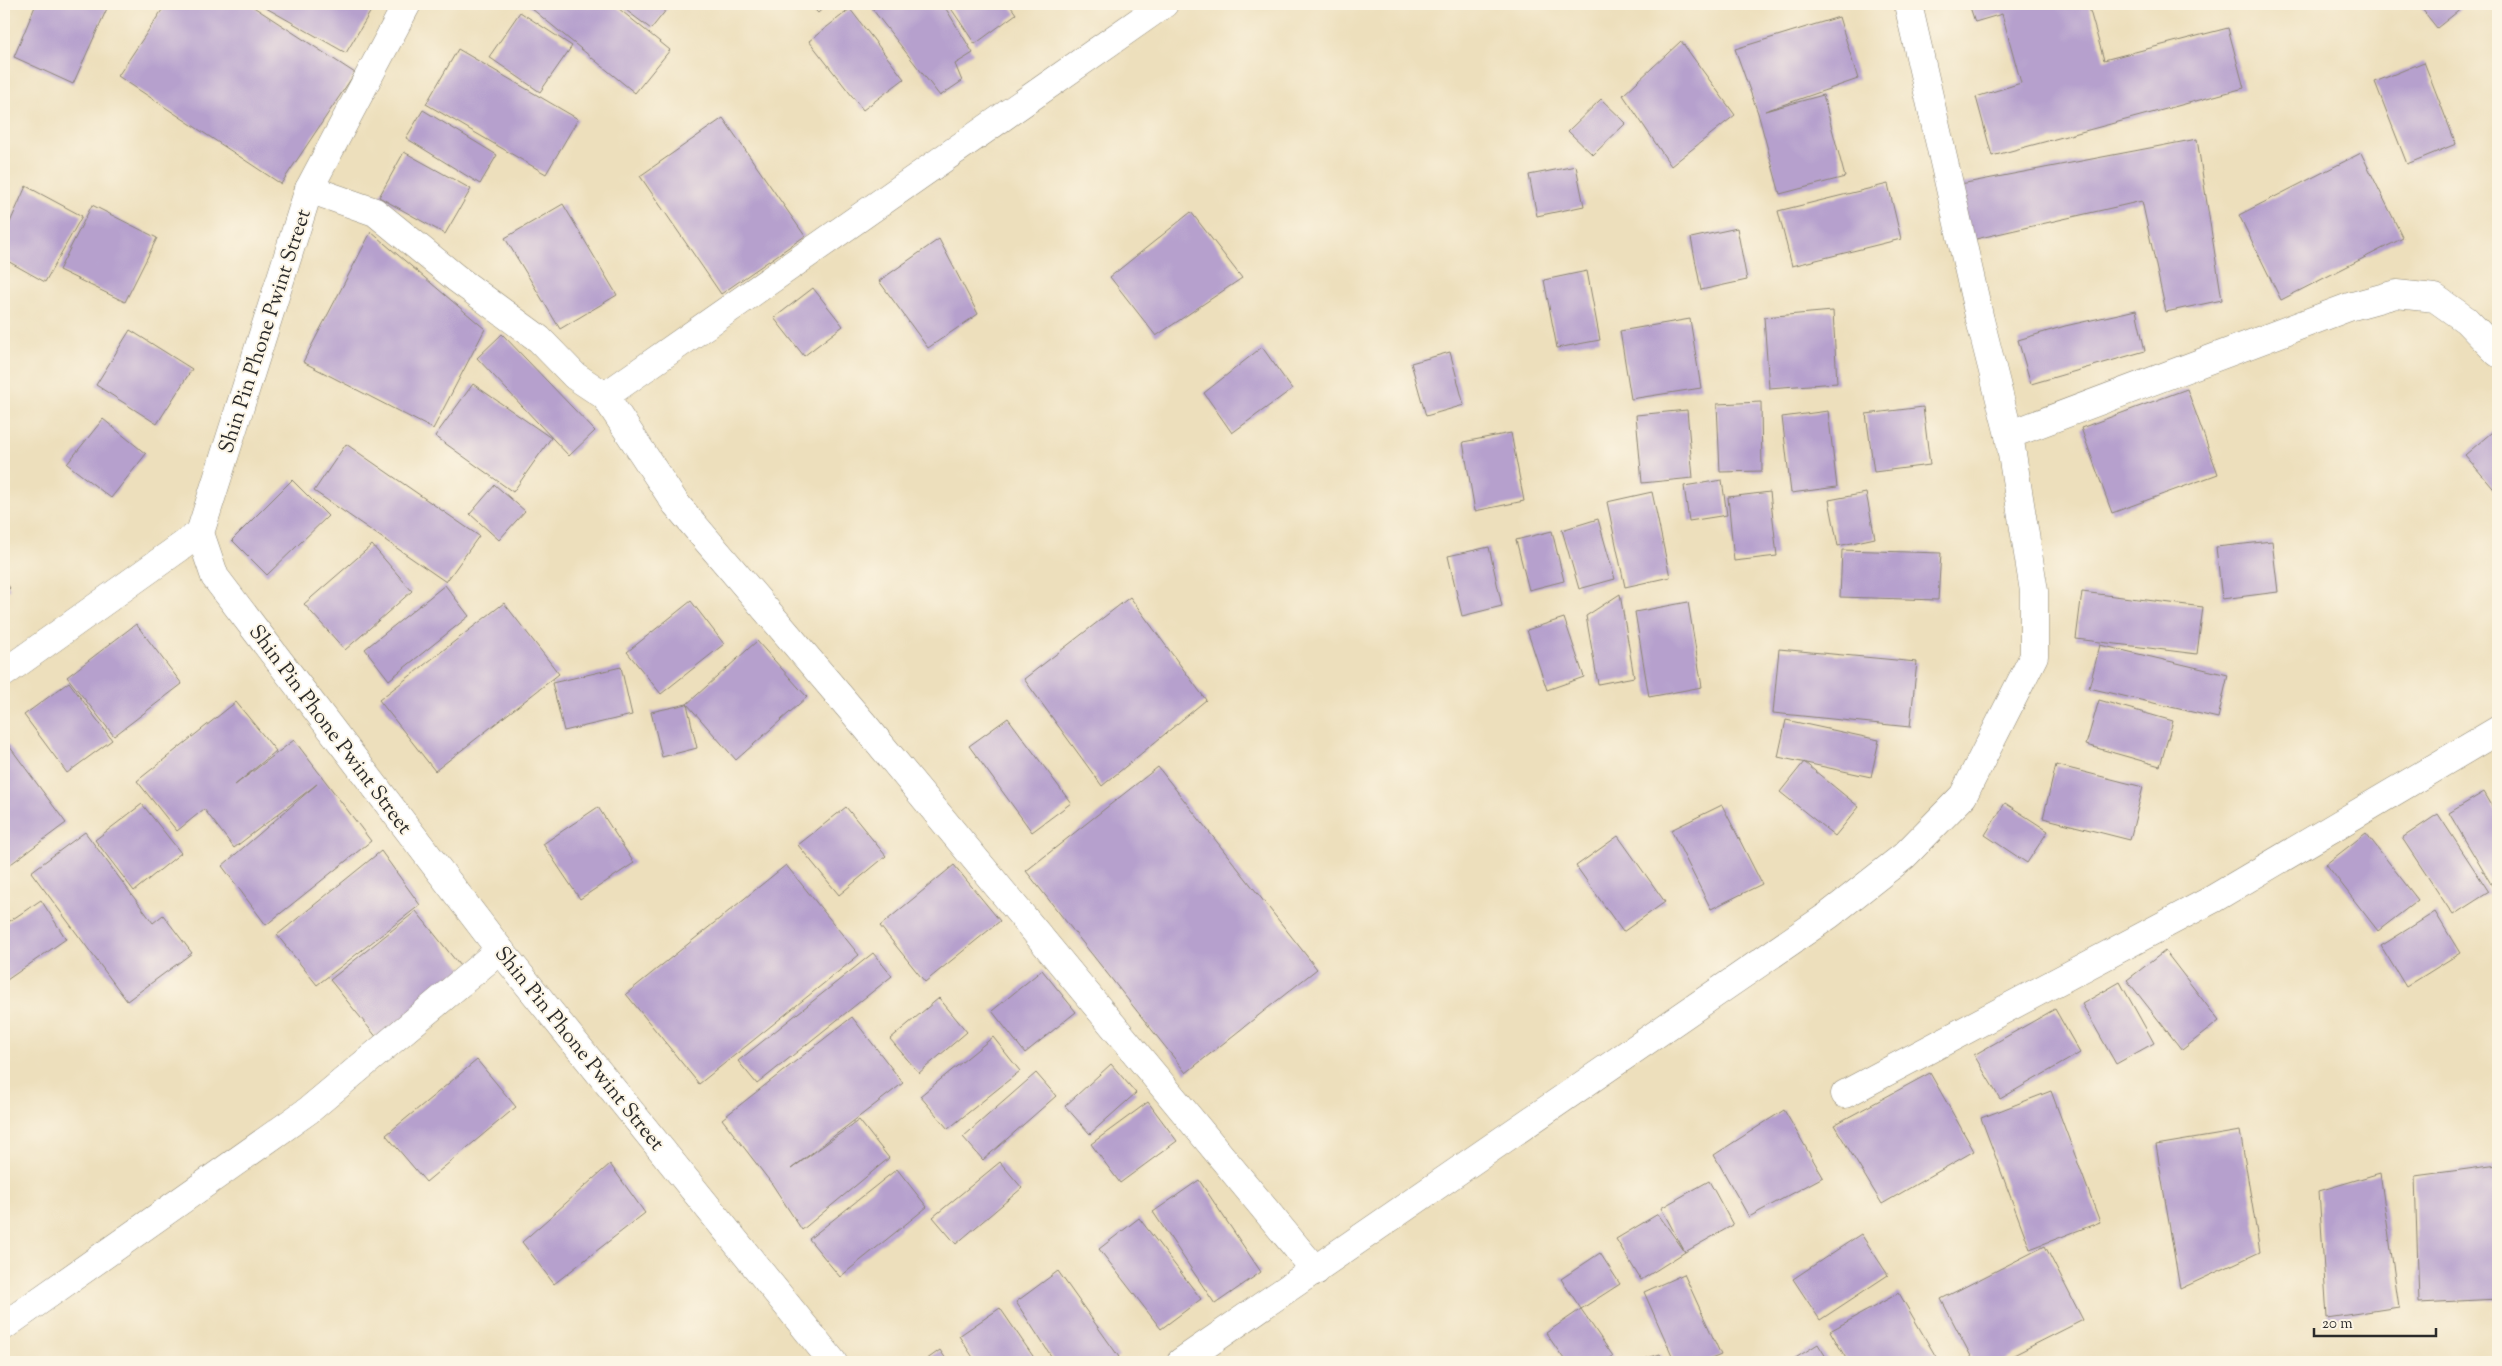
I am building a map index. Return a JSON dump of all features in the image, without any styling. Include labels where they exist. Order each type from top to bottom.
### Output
[{"type":"street","name":"Shin Pin Phone Pwint Street","points":[[407,4],[308,189],[200,533],[214,578],[500,950],[833,1362]]},
{"type":"street","points":[[605,396],[1164,4]]},
{"type":"street","points":[[1181,1362],[1316,1271],[1829,916],[1904,856],[1963,796],[2011,706],[2034,656],[2034,591],[2009,435],[1978,311],[1908,4]]},
{"type":"street","points":[[308,189],[375,212],[456,278],[539,339],[575,376],[605,396],[676,504],[872,735],[1316,1271]]},
{"type":"street","points":[[2009,435],[2349,307],[2396,294],[2436,298],[2466,320],[2498,353]]},
{"type":"street","points":[[4,673],[200,533]]},
{"type":"street","points":[[1845,1094],[2213,899],[2498,730]]},
{"type":"street","points":[[4,1326],[309,1110],[500,950]]},
{"type":"building","points":[[36,4],[109,4],[73,84],[14,57]]},
{"type":"building","points":[[166,4],[249,4],[355,73],[281,184],[118,76]]},
{"type":"building","points":[[259,4],[375,4],[346,53]]},
{"type":"building","points":[[526,4],[613,4],[670,50],[635,93]]},
{"type":"building","points":[[618,4],[671,4],[651,29]]},
{"type":"building","points":[[809,4],[828,4],[818,13]]},
{"type":"building","points":[[874,4],[943,4],[973,53],[955,64],[962,81],[940,96],[873,10]]},
{"type":"building","points":[[948,4],[1009,4],[1016,14],[975,44]]},
{"type":"building","points":[[1969,4],[2088,4],[2104,60],[2228,28],[2244,88],[1992,156],[1976,97],[2021,83],[2002,14],[1975,22]]},
{"type":"building","points":[[2418,4],[2467,4],[2437,28]]},
{"type":"building","points":[[850,9],[904,79],[863,110],[809,41]]},
{"type":"building","points":[[520,12],[572,46],[540,92],[489,57]]},
{"type":"building","points":[[1839,17],[1858,79],[1765,111],[1823,95],[1845,177],[1780,194],[1758,113],[1735,49]]},
{"type":"building","points":[[1681,41],[1735,115],[1671,166],[1623,95]]},
{"type":"building","points":[[458,49],[578,119],[546,174],[426,104]]},
{"type":"building","points":[[2424,62],[2456,144],[2407,164],[2375,82]]},
{"type":"building","points":[[1601,99],[1626,123],[1593,155],[1568,131]]},
{"type":"building","points":[[423,110],[497,155],[480,184],[406,138]]},
{"type":"building","points":[[723,118],[805,236],[721,294],[640,176]]},
{"type":"building","points":[[2197,139],[2222,300],[2166,312],[2142,201],[1967,241],[1950,186]]},
{"type":"building","points":[[404,152],[471,189],[445,234],[379,197]]},
{"type":"building","points":[[2361,153],[2403,238],[2281,300],[2239,215]]},
{"type":"building","points":[[1576,166],[1584,206],[1537,216],[1529,175]]},
{"type":"building","points":[[1888,184],[1901,239],[1792,266],[1778,211]]},
{"type":"building","points":[[26,186],[82,216],[45,282],[4,259],[4,236]]},
{"type":"building","points":[[563,204],[617,295],[560,329],[505,238]]},
{"type":"building","points":[[92,205],[157,238],[125,302],[59,270]]},
{"type":"building","points":[[1191,212],[1242,278],[1156,336],[1110,277]]},
{"type":"building","points":[[1737,228],[1747,280],[1701,290],[1691,238]]},
{"type":"building","points":[[371,232],[485,329],[433,429],[303,362]]},
{"type":"building","points":[[939,239],[978,314],[928,348],[879,281]]},
{"type":"building","points":[[1587,271],[1600,340],[1557,348],[1544,280]]},
{"type":"building","points":[[813,288],[843,326],[804,356],[774,318]]},
{"type":"building","points":[[2136,310],[2145,351],[2031,384],[2018,340],[2065,326]]},
{"type":"building","points":[[1833,311],[1837,383],[1769,388],[1764,317]]},
{"type":"building","points":[[1690,319],[1701,388],[1631,399],[1620,331]]},
{"type":"building","points":[[130,330],[192,369],[157,424],[96,385]]},
{"type":"building","points":[[502,334],[595,431],[569,456],[477,358]]},
{"type":"building","points":[[1262,347],[1292,389],[1232,433],[1204,393]]},
{"type":"building","points":[[1450,352],[1464,405],[1426,416],[1411,363]]},
{"type":"building","points":[[473,384],[551,438],[513,492],[435,436]]},
{"type":"building","points":[[2187,389],[2218,474],[2112,513],[2081,428]]},
{"type":"building","points":[[1761,402],[1762,471],[1720,472],[1717,404]]},
{"type":"building","points":[[1923,407],[1930,465],[1874,472],[1866,414]]},
{"type":"building","points":[[1687,410],[1693,478],[1642,483],[1636,415]]},
{"type":"building","points":[[1828,411],[1837,487],[1791,493],[1782,417]]},
{"type":"building","points":[[103,419],[146,454],[111,498],[67,464]]},
{"type":"building","points":[[2498,427],[2498,494],[2465,455]]},
{"type":"building","points":[[1511,433],[1524,501],[1475,511],[1463,442]]},
{"type":"building","points":[[346,444],[479,536],[446,582],[314,491]]},
{"type":"building","points":[[292,480],[328,516],[267,575],[232,540]]},
{"type":"building","points":[[1722,480],[1727,515],[1689,521],[1684,486]]},
{"type":"building","points":[[495,485],[525,511],[499,540],[470,514]]},
{"type":"building","points":[[1652,492],[1670,577],[1625,587],[1607,502]]},
{"type":"building","points":[[1770,492],[1777,556],[1734,561],[1728,497]]},
{"type":"building","points":[[1866,493],[1875,538],[1838,546],[1829,500]]},
{"type":"building","points":[[1598,519],[1615,579],[1579,589],[1562,530]]},
{"type":"building","points":[[1552,531],[1564,581],[1529,590],[1516,540]]},
{"type":"building","points":[[2272,541],[2278,592],[2222,599],[2216,547]]},
{"type":"building","points":[[372,545],[412,591],[345,650],[304,604]]},
{"type":"building","points":[[1489,547],[1502,606],[1462,616],[1448,556]]},
{"type":"building","points":[[1842,550],[1941,553],[1938,600],[1840,597]]},
{"type":"building","points":[[4,580],[10,588],[4,594]]},
{"type":"building","points":[[445,585],[469,616],[389,680],[365,649]]},
{"type":"building","points":[[2082,592],[2203,607],[2197,654],[2076,639]]},
{"type":"building","points":[[1620,594],[1634,677],[1598,684],[1586,616]]},
{"type":"building","points":[[1130,597],[1206,700],[1102,786],[1024,679]]},
{"type":"building","points":[[691,601],[724,644],[661,694],[627,652]]},
{"type":"building","points":[[1688,602],[1702,687],[1649,697],[1635,612]]},
{"type":"building","points":[[504,603],[559,674],[435,771],[379,700]]},
{"type":"building","points":[[1564,618],[1584,677],[1547,690],[1527,630]]},
{"type":"building","points":[[136,624],[182,684],[114,736],[67,677]]},
{"type":"building","points":[[757,641],[807,697],[736,760],[687,704]]},
{"type":"building","points":[[2100,645],[2228,675],[2218,718],[2089,688]]},
{"type":"building","points":[[1779,649],[1917,662],[1910,727],[1773,713]]},
{"type":"building","points":[[621,667],[632,715],[564,731],[552,683]]},
{"type":"building","points":[[69,682],[112,740],[67,773],[24,715]]},
{"type":"building","points":[[2099,700],[2173,721],[2160,766],[2086,745]]},
{"type":"building","points":[[236,702],[276,751],[235,785],[294,740],[371,841],[266,925],[222,866],[317,784],[234,848],[204,809],[177,831],[137,781]]},
{"type":"building","points":[[687,704],[697,748],[662,757],[651,712]]},
{"type":"building","points":[[1008,718],[1071,803],[1032,832],[969,746]]},
{"type":"building","points":[[1786,720],[1879,740],[1871,777],[1778,757]]},
{"type":"building","points":[[4,739],[66,823],[4,869]]},
{"type":"building","points":[[1804,762],[1859,807],[1835,836],[1780,792]]},
{"type":"building","points":[[2056,765],[2143,787],[2130,840],[2043,818]]},
{"type":"building","points":[[1158,767],[1317,969],[1186,1073],[1026,871]]},
{"type":"building","points":[[2484,792],[2498,816],[2498,887],[2494,889],[2449,813]]},
{"type":"building","points":[[2005,803],[2048,831],[2027,863],[1985,835]]},
{"type":"building","points":[[142,804],[181,853],[134,891],[95,840]]},
{"type":"building","points":[[1722,805],[1762,884],[1711,909],[1671,830]]},
{"type":"building","points":[[598,807],[634,863],[580,899],[543,844]]},
{"type":"building","points":[[846,807],[886,856],[839,895],[798,845]]},
{"type":"building","points":[[2438,814],[2489,892],[2453,915],[2402,838]]},
{"type":"building","points":[[85,832],[153,923],[163,915],[192,953],[127,1001],[31,872]]},
{"type":"building","points":[[2366,833],[2418,900],[2378,931],[2326,864]]},
{"type":"building","points":[[1618,836],[1665,902],[1623,932],[1576,866]]},
{"type":"building","points":[[381,851],[420,905],[317,985],[277,935]]},
{"type":"building","points":[[786,865],[859,955],[699,1084],[626,994]]},
{"type":"building","points":[[954,865],[1000,921],[925,982],[880,926]]},
{"type":"building","points":[[41,900],[66,939],[4,982],[4,925]]},
{"type":"building","points":[[416,911],[464,971],[378,1039],[330,980]]},
{"type":"building","points":[[2435,912],[2460,953],[2406,987],[2381,946]]},
{"type":"building","points":[[2165,951],[2219,1021],[2182,1050],[2127,980]]},
{"type":"building","points":[[873,953],[892,976],[757,1084],[738,1061]]},
{"type":"building","points":[[1042,970],[1076,1012],[1025,1053],[992,1011]]},
{"type":"building","points":[[2120,982],[2154,1043],[2116,1064],[2082,1004]]},
{"type":"building","points":[[939,998],[967,1032],[919,1073],[890,1039]]},
{"type":"building","points":[[2055,1009],[2080,1053],[2000,1099],[1974,1055]]},
{"type":"building","points":[[852,1017],[903,1083],[791,1169],[859,1120],[889,1158],[802,1230],[772,1184],[722,1119]]},
{"type":"building","points":[[993,1037],[1020,1071],[948,1129],[920,1096]]},
{"type":"building","points":[[477,1060],[516,1107],[426,1182],[386,1135]]},
{"type":"building","points":[[1111,1064],[1136,1093],[1090,1134],[1065,1106]]},
{"type":"building","points":[[1036,1073],[1056,1096],[983,1160],[963,1137]]},
{"type":"building","points":[[1930,1073],[1974,1151],[1882,1204],[1834,1125]]},
{"type":"building","points":[[2051,1091],[2100,1222],[2030,1249],[1981,1118]]},
{"type":"building","points":[[1148,1102],[1177,1141],[1120,1183],[1091,1144]]},
{"type":"building","points":[[1784,1110],[1823,1177],[1749,1217],[1714,1155]]},
{"type":"building","points":[[2240,1131],[2260,1252],[2180,1289],[2156,1145]]},
{"type":"building","points":[[1000,1162],[1022,1188],[956,1244],[933,1217]]},
{"type":"building","points":[[610,1164],[645,1213],[554,1284],[522,1242]]},
{"type":"building","points":[[2498,1165],[2498,1299],[2419,1303],[2415,1176]]},
{"type":"building","points":[[897,1169],[927,1207],[840,1277],[809,1239]]},
{"type":"building","points":[[2380,1173],[2399,1307],[2327,1318],[2319,1191]]},
{"type":"building","points":[[1199,1180],[1261,1272],[1215,1304],[1153,1212]]},
{"type":"building","points":[[1709,1181],[1733,1225],[1685,1252],[1661,1208]]},
{"type":"building","points":[[1658,1214],[1685,1252],[1641,1280],[1616,1239]]},
{"type":"building","points":[[1139,1218],[1201,1299],[1161,1329],[1099,1249]]},
{"type":"building","points":[[1861,1234],[1888,1275],[1820,1320],[1793,1279]]},
{"type":"building","points":[[2045,1246],[2083,1320],[2000,1362],[1974,1362],[1941,1299]]},
{"type":"building","points":[[1600,1253],[1620,1284],[1581,1309],[1561,1279]]},
{"type":"building","points":[[1058,1271],[1119,1357],[1111,1362],[1055,1362],[1016,1302]]},
{"type":"building","points":[[1684,1274],[1721,1355],[1704,1362],[1675,1362],[1644,1292]]},
{"type":"building","points":[[1899,1293],[1939,1362],[1848,1362],[1830,1331]]},
{"type":"building","points":[[1000,1308],[1037,1362],[976,1362],[959,1336]]},
{"type":"building","points":[[1581,1309],[1613,1356],[1604,1362],[1566,1362],[1546,1333]]},
{"type":"building","points":[[1818,1344],[1829,1362],[1789,1362]]},
{"type":"building","points":[[940,1350],[948,1362],[923,1362]]},
{"type":"building","points":[[1660,1354],[1663,1362],[1635,1362]]}]
